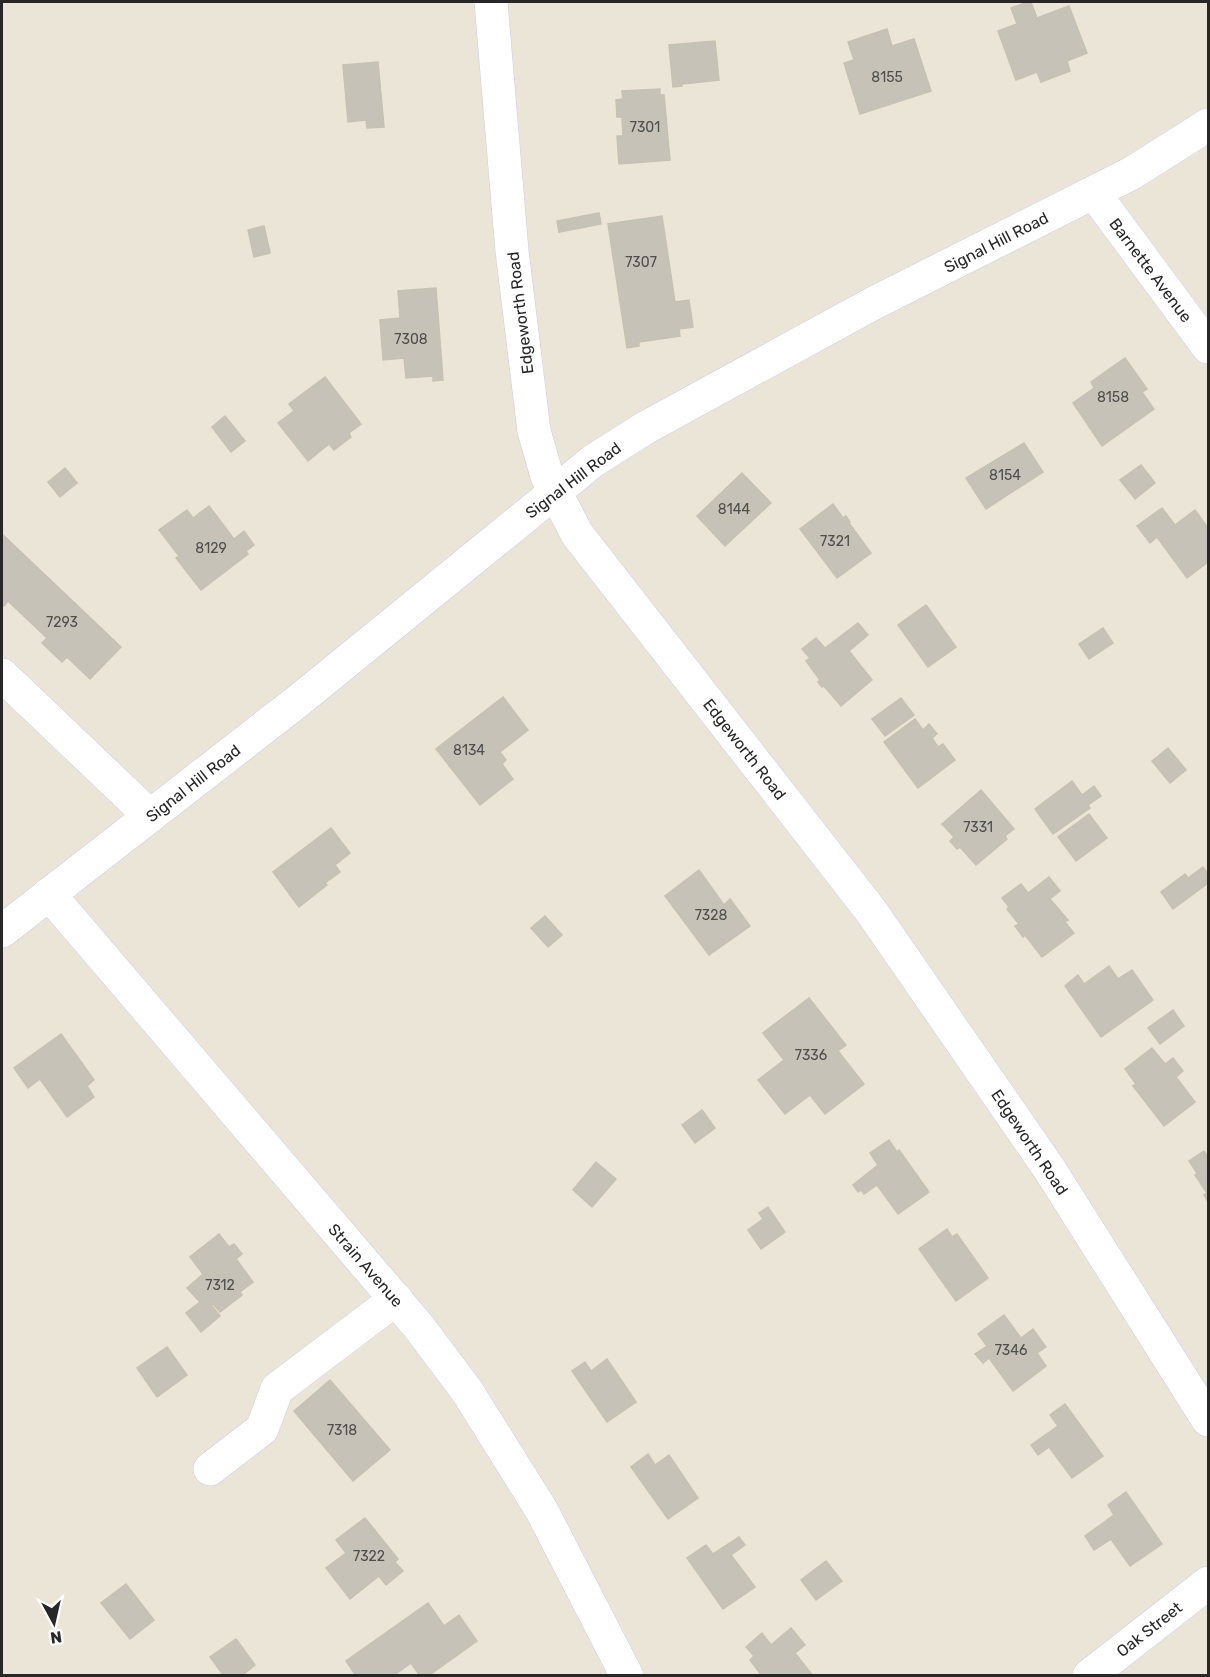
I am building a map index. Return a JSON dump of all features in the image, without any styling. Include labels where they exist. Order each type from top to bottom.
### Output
[{"type":"street","name":"Edgeworth Road","points":[[491,2],[512,251],[534,432],[554,492],[577,534],[871,911],[1050,1170],[1209,1420]]},
{"type":"street","name":"Signal Hill Road","points":[[2,931],[298,701],[593,461],[645,428],[872,304],[1132,173],[1209,125]]},
{"type":"street","name":"Barnette Avenue","points":[[1094,193],[1209,347]]},
{"type":"street","points":[[2,675],[150,816]]},
{"type":"street","name":"Strain Avenue","points":[[49,894],[396,1299],[467,1391],[542,1511],[627,1676]]},
{"type":"street","points":[[210,1469],[262,1430],[277,1389],[396,1299]]},
{"type":"street","name":"Oak Street","points":[[1089,1676],[1209,1583]]},
{"type":"building","points":[[1031,2],[1037,18],[1069,6],[1087,53],[1067,61],[1070,71],[1041,82],[1037,72],[1016,80],[998,31],[1017,24],[1011,8]]},
{"type":"building","points":[[887,29],[892,46],[914,39],[931,91],[860,114],[844,63],[854,60],[848,42]]},
{"type":"building","points":[[715,41],[719,80],[673,87],[669,45]]},
{"type":"building","points":[[378,62],[384,127],[367,128],[366,120],[348,122],[343,65]]},
{"type":"building","points":[[660,89],[660,95],[664,95],[670,160],[619,164],[617,136],[623,136],[622,117],[617,117],[616,100],[623,99],[622,91]]},
{"type":"building","points":[[599,213],[601,224],[559,232],[557,221]]},
{"type":"building","points":[[662,216],[675,302],[689,300],[693,327],[679,329],[680,336],[639,342],[639,346],[627,348],[608,224]]},
{"type":"building","points":[[264,226],[270,253],[254,257],[248,230]]},
{"type":"building","points":[[436,288],[443,380],[433,381],[433,376],[406,378],[404,358],[383,360],[380,320],[400,318],[398,291]]},
{"type":"building","points":[[1125,358],[1147,389],[1142,392],[1154,409],[1102,446],[1073,403],[1094,388],[1091,382]]},
{"type":"building","points":[[325,377],[361,424],[349,433],[351,437],[334,450],[329,444],[308,461],[278,423],[294,411],[289,404]]},
{"type":"building","points":[[225,416],[245,441],[231,452],[212,427]]},
{"type":"building","points":[[1024,443],[1043,472],[986,509],[966,478]]},
{"type":"building","points":[[1141,465],[1155,483],[1135,499],[1120,480]]},
{"type":"building","points":[[65,468],[77,483],[60,497],[48,482]]},
{"type":"building","points":[[742,473],[771,503],[725,546],[697,516]]},
{"type":"building","points":[[833,504],[843,518],[846,516],[871,553],[837,578],[800,529]]},
{"type":"building","points":[[209,506],[234,539],[244,531],[254,545],[246,551],[248,554],[201,590],[176,558],[179,556],[159,530],[187,510],[193,518]]},
{"type":"building","points":[[1162,508],[1175,525],[1195,510],[1208,528],[1208,562],[1187,578],[1157,537],[1150,543],[1137,526]]},
{"type":"building","points":[[2,534],[121,647],[90,679],[67,657],[62,662],[42,643],[47,638],[8,601],[4,606],[2,603]]},
{"type":"building","points":[[926,605],[956,647],[928,667],[898,625]]},
{"type":"building","points":[[858,623],[868,635],[849,651],[872,680],[841,706],[818,682],[820,680],[806,661],[810,658],[802,649],[816,638],[825,648]]},
{"type":"building","points":[[1103,628],[1113,643],[1089,659],[1079,644]]},
{"type":"building","points":[[503,697],[528,730],[500,752],[506,760],[502,764],[513,779],[480,805],[436,749]]},
{"type":"building","points":[[901,698],[914,715],[885,736],[872,719]]},
{"type":"building","points":[[915,719],[923,730],[929,724],[937,734],[932,738],[938,747],[943,744],[955,760],[918,788],[884,742]]},
{"type":"building","points":[[1168,748],[1186,770],[1170,783],[1152,761]]},
{"type":"building","points":[[1072,781],[1082,795],[1094,786],[1101,796],[1088,805],[1090,808],[1053,834],[1035,809]]},
{"type":"building","points":[[981,790],[1014,829],[1005,836],[1007,839],[976,865],[960,847],[957,849],[950,841],[954,837],[942,824]]},
{"type":"building","points":[[1089,814],[1107,838],[1076,861],[1058,837]]},
{"type":"building","points":[[331,828],[350,853],[335,865],[340,872],[299,907],[273,872]]},
{"type":"building","points":[[1203,867],[1208,874],[1208,883],[1173,909],[1161,892],[1185,874],[1188,878]]},
{"type":"building","points":[[699,870],[724,905],[730,899],[750,926],[709,955],[665,896]]},
{"type":"building","points":[[1049,877],[1060,891],[1050,899],[1068,920],[1065,922],[1074,933],[1042,957],[1015,926],[1019,924],[1007,909],[1009,907],[1002,898],[1021,884],[1028,893]]},
{"type":"building","points":[[545,916],[562,935],[548,947],[531,928]]},
{"type":"building","points":[[1109,966],[1118,979],[1132,970],[1153,1000],[1101,1037],[1065,986],[1078,975],[1084,984]]},
{"type":"building","points":[[809,998],[846,1045],[838,1051],[864,1084],[825,1114],[810,1095],[785,1114],[758,1080],[784,1060],[763,1033]]},
{"type":"building","points":[[1173,1010],[1184,1026],[1160,1044],[1148,1028]]},
{"type":"building","points":[[61,1034],[94,1080],[87,1086],[94,1097],[67,1117],[40,1079],[28,1088],[14,1068]]},
{"type":"building","points":[[1152,1048],[1165,1064],[1173,1058],[1183,1071],[1176,1077],[1195,1102],[1164,1126],[1133,1086],[1136,1084],[1125,1069]]},
{"type":"building","points":[[702,1110],[715,1128],[695,1143],[682,1125]]},
{"type":"building","points":[[889,1140],[897,1152],[899,1150],[929,1192],[898,1214],[877,1185],[864,1194],[861,1190],[858,1192],[853,1185],[878,1165],[870,1153]]},
{"type":"building","points":[[1204,1151],[1208,1157],[1208,1202],[1204,1195],[1207,1193],[1189,1161]]},
{"type":"building","points":[[596,1162],[616,1179],[592,1207],[573,1190]]},
{"type":"building","points":[[768,1207],[785,1232],[761,1249],[748,1230],[763,1219],[759,1213]]},
{"type":"building","points":[[947,1229],[952,1237],[957,1234],[988,1278],[956,1301],[919,1249]]},
{"type":"building","points":[[219,1234],[229,1247],[234,1244],[242,1254],[236,1259],[253,1282],[240,1292],[242,1295],[220,1312],[213,1304],[211,1305],[220,1316],[201,1332],[186,1313],[200,1302],[187,1288],[203,1274],[190,1257]]},
{"type":"building","points":[[1004,1315],[1021,1338],[1033,1329],[1046,1347],[1037,1353],[1046,1366],[1013,1391],[989,1358],[983,1363],[975,1354],[987,1346],[978,1334]]},
{"type":"building","points":[[167,1347],[187,1375],[157,1397],[137,1368]]},
{"type":"building","points":[[607,1359],[636,1402],[607,1422],[572,1371],[585,1362],[591,1371]]},
{"type":"building","points":[[330,1380],[390,1450],[353,1481],[294,1411]]},
{"type":"building","points":[[1065,1404],[1103,1456],[1072,1478],[1049,1447],[1038,1455],[1031,1445],[1058,1426],[1050,1415]]},
{"type":"building","points":[[648,1454],[655,1465],[669,1455],[698,1498],[668,1519],[631,1467]]},
{"type":"building","points":[[1126,1492],[1162,1544],[1130,1566],[1111,1539],[1094,1550],[1085,1536],[1114,1515],[1108,1505]]},
{"type":"building","points":[[365,1518],[398,1559],[395,1562],[403,1571],[386,1585],[379,1576],[350,1599],[326,1568],[346,1553],[336,1540]]},
{"type":"building","points":[[739,1537],[745,1545],[731,1555],[755,1587],[723,1609],[687,1558],[706,1545],[713,1554]]},
{"type":"building","points":[[826,1561],[842,1581],[816,1600],[801,1580]]},
{"type":"building","points":[[126,1584],[154,1620],[130,1639],[101,1603]]},
{"type":"building","points":[[428,1603],[444,1626],[459,1615],[477,1641],[428,1676],[420,1676],[411,1663],[393,1676],[356,1676],[346,1661]]},
{"type":"building","points":[[791,1628],[805,1645],[795,1653],[813,1676],[762,1676],[750,1660],[754,1656],[746,1647],[762,1633],[771,1645]]},
{"type":"building","points":[[236,1639],[255,1665],[241,1676],[224,1676],[210,1657]]}]
